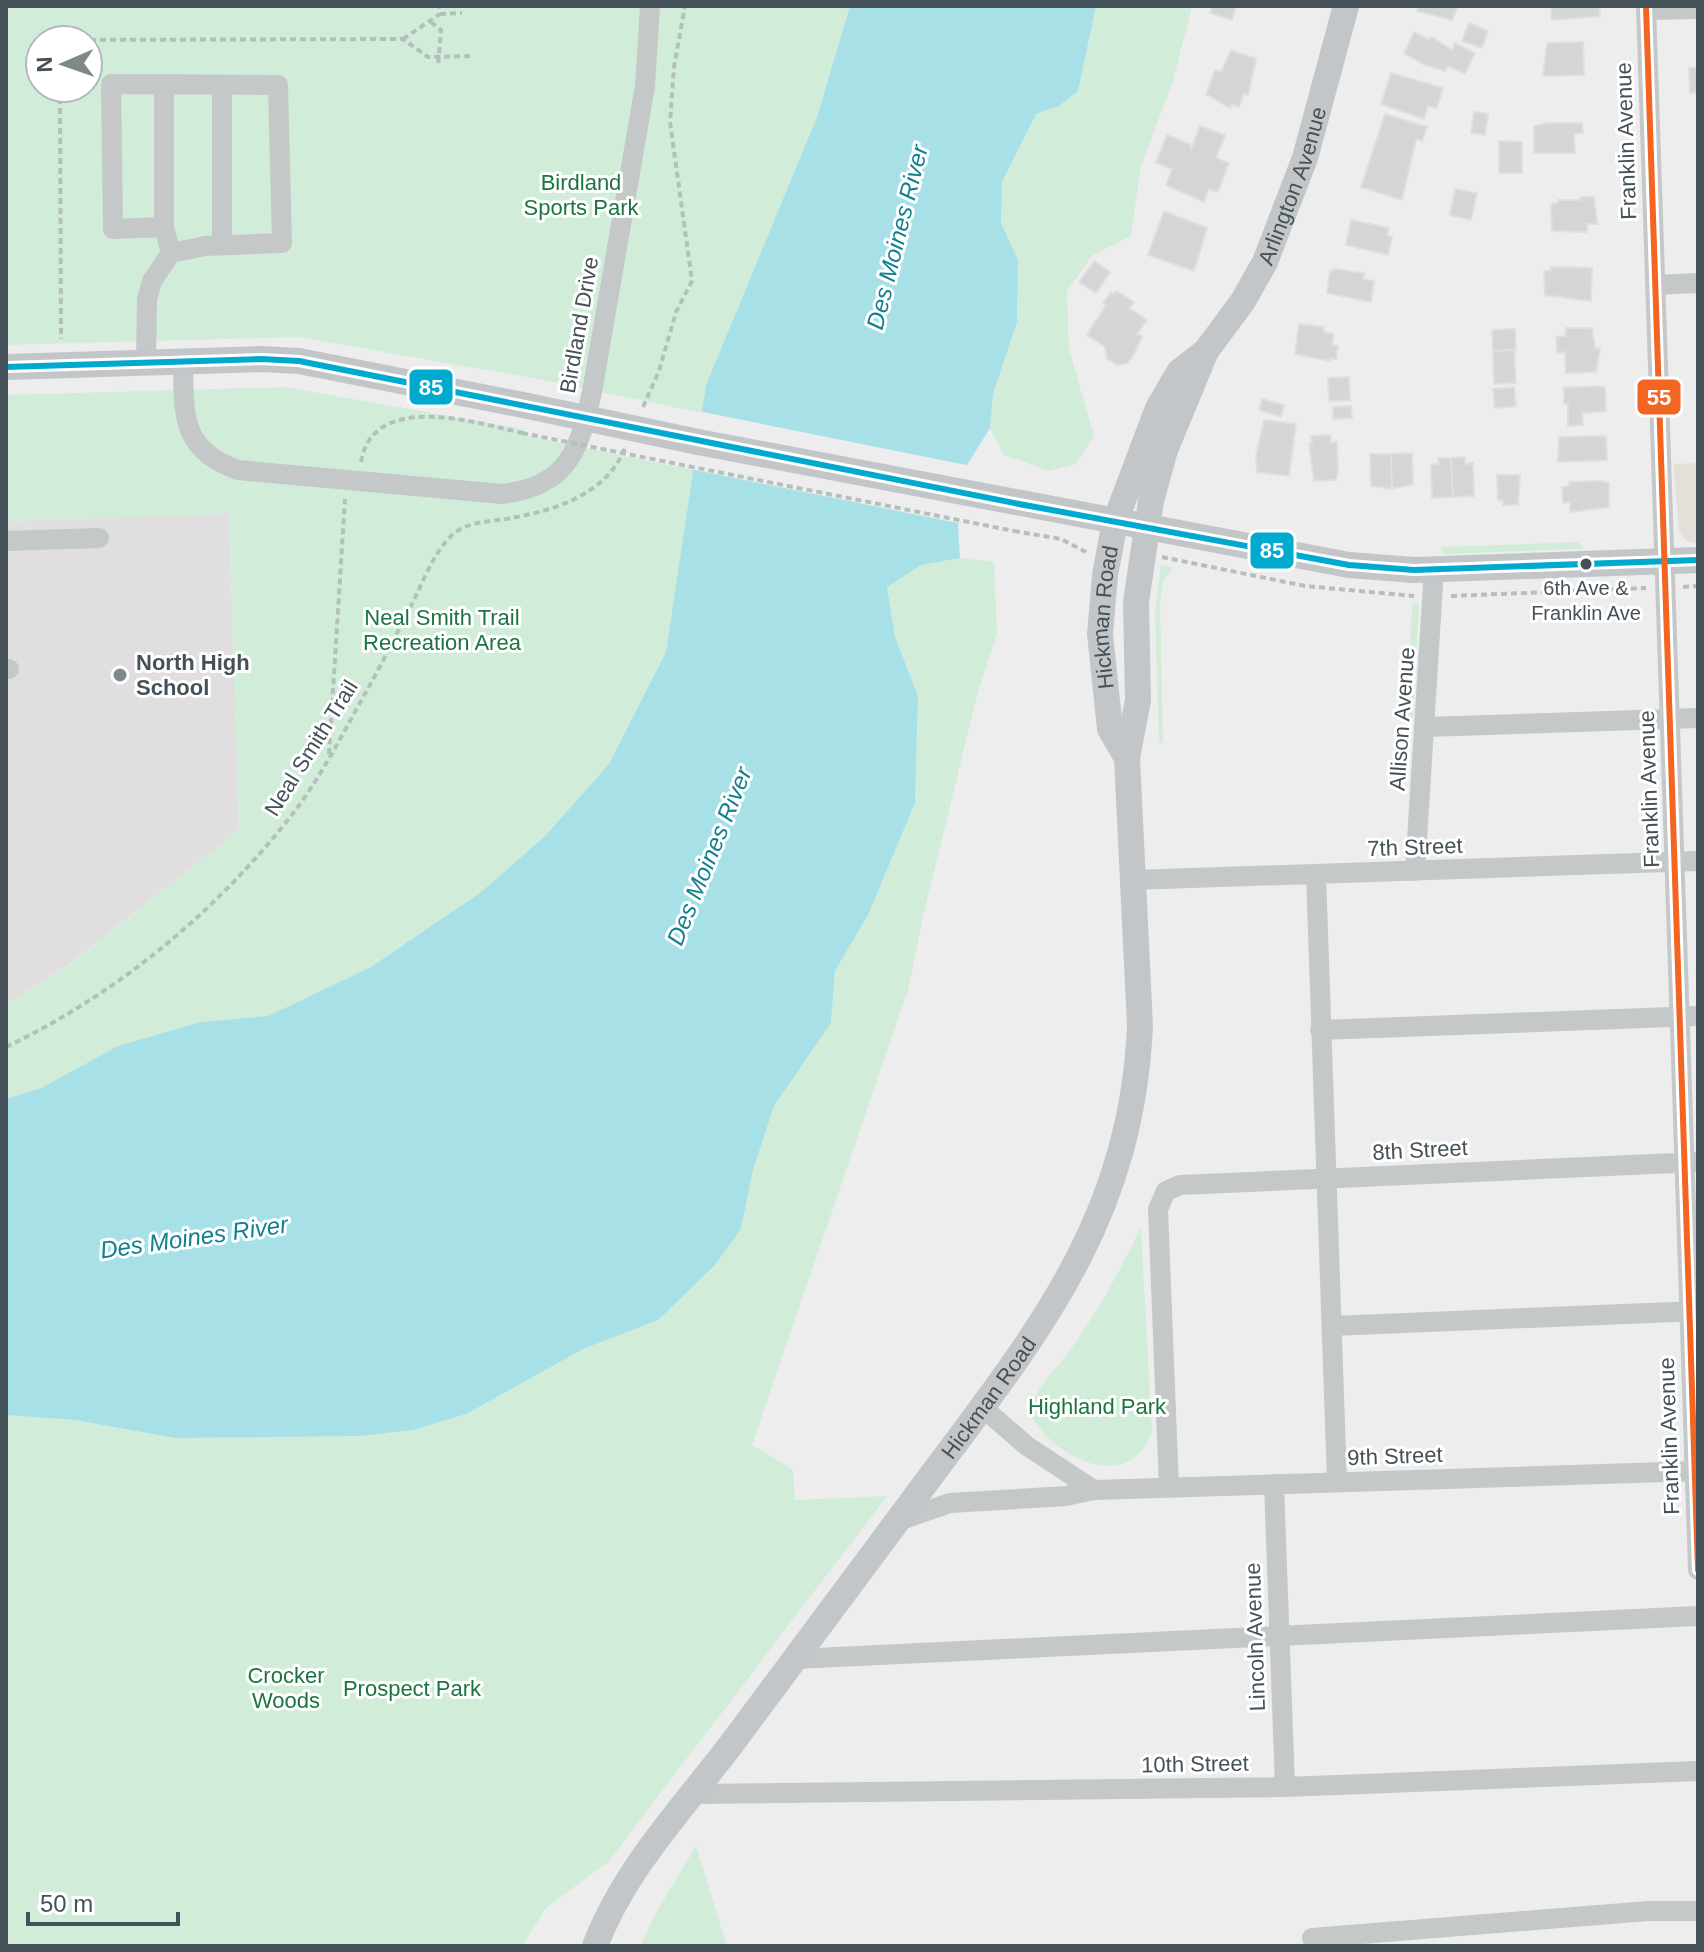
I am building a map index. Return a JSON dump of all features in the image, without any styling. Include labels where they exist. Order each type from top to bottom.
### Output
[{"type":"main road","name":"Arlington Avenue","points":[[1146,528],[1165,450],[1206,351],[1243,301],[1285,217],[1305,158],[1346,6]]},
{"type":"main road","name":"Arlington Avenue","points":[[1115,522],[1158,408],[1179,372],[1206,351]]},
{"type":"main road","points":[[6,367],[299,361],[1019,504],[1349,565],[1434,569],[1698,560]]},
{"type":"main road","name":"Hickman Road","points":[[1115,522],[1105,575],[1100,634],[1110,729],[1127,758]]},
{"type":"main road","name":"Hickman Road","points":[[595,1946],[626,1882],[982,1407],[1070,1279],[1108,1196],[1138,1070],[1140,1014],[1127,758],[1138,700],[1136,602],[1146,528]]},
{"type":"street","name":"Birdland Drive","points":[[183,361],[190,434],[201,451],[238,470],[502,494],[543,484],[562,471],[582,437],[592,392],[644,98],[650,6]]},
{"type":"street","points":[[1646,8],[1698,9]]},
{"type":"street","name":"Franklin Avenue","points":[[1646,8],[1675,862],[1689,1017],[1698,1570]]},
{"type":"street","points":[[146,363],[147,299],[152,281],[171,253],[222,245],[282,243],[278,85],[111,84],[113,229],[164,227]]},
{"type":"street","points":[[164,85],[164,227],[171,253]]},
{"type":"street","points":[[222,85],[222,245]]},
{"type":"street","points":[[1655,285],[1698,283]]},
{"type":"street","points":[[6,541],[99,538]]},
{"type":"street","name":"Allison Avenue","points":[[1415,871],[1434,569]]},
{"type":"street","points":[[1426,727],[1698,718]]},
{"type":"street","name":"7th Street","points":[[1133,880],[1698,861]]},
{"type":"street","points":[[1316,874],[1337,1482]]},
{"type":"street","points":[[1320,1030],[1689,1017]]},
{"type":"street","name":"8th Street","points":[[1169,1488],[1158,1209],[1166,1191],[1180,1185],[1691,1162]]},
{"type":"street","points":[[1332,1326],[1694,1311]]},
{"type":"street","points":[[982,1407],[1027,1446],[1094,1490]]},
{"type":"street","name":"9th Street","points":[[898,1521],[950,1503],[1066,1496],[1094,1490],[1696,1471]]},
{"type":"street","name":"Lincoln Avenue","points":[[1274,1484],[1285,1787]]},
{"type":"street","points":[[795,1659],[1279,1633],[1698,1616]]},
{"type":"street","name":"10th Street","points":[[693,1794],[1285,1787],[1698,1771]]},
{"type":"street","points":[[1312,1938],[1648,1911],[1698,1911]]},
{"type":"path","points":[[439,6],[440,14]]},
{"type":"path","points":[[637,420],[659,371],[676,312],[692,281],[670,122],[674,67],[685,6]]},
{"type":"path","points":[[104,40],[403,39],[440,14],[462,13]]},
{"type":"path","points":[[431,22],[441,30],[438,67]]},
{"type":"path","points":[[403,39],[428,57],[470,56]]},
{"type":"path","points":[[60,104],[61,339]]},
{"type":"path","points":[[360,467],[366,443],[384,424],[406,419],[452,417],[1071,542],[1081,553]]},
{"type":"path","name":"Neal Smith Trail","points":[[6,1047],[87,1004],[145,963],[199,915],[292,816],[329,756],[436,557],[451,535],[469,524],[540,513],[580,497],[607,477],[627,444]]},
{"type":"path","points":[[329,756],[329,712],[346,494]]},
{"type":"path","points":[[1166,558],[1317,588],[1417,596]]},
{"type":"path","points":[[1683,587],[1698,586]]},
{"type":"path","points":[[1450,596],[1648,588]]},
{"type":"shaded area","points":[[1698,463],[1698,544],[1688,542],[1679,532],[1674,464]]},
{"type":"shaded area","name":"North High School","points":[[229,514],[239,830],[67,966],[6,1004],[6,521]]},
{"type":"green space","name":"Birdland Sports Park","points":[[6,6],[850,6],[817,117],[706,385],[702,413],[533,378],[298,337],[6,345]]},
{"type":"green space","points":[[1096,6],[1192,6],[1173,81],[1141,166],[1131,236],[1093,255],[1067,291],[1069,349],[1094,436],[1076,464],[1049,471],[1004,455],[990,428],[993,394],[1017,322],[1018,260],[1001,223],[1002,182],[1036,114],[1059,106],[1078,91]]},
{"type":"green space","name":"Neal Smith Trail Recreation Area","points":[[285,387],[523,429],[522,435],[694,470],[666,652],[609,764],[545,836],[481,892],[371,967],[268,1016],[201,1022],[118,1046],[41,1088],[6,1099],[6,1004],[68,966],[239,830],[229,514],[6,521],[6,395]]},
{"type":"green space","points":[[1578,542],[1583,549],[1443,554],[1440,547]]},
{"type":"green space","name":"Crocker Woods","points":[[960,558],[994,562],[997,634],[978,692],[908,990],[752,1445],[793,1470],[795,1500],[887,1496],[608,1862],[546,1908],[522,1946],[6,1946],[6,1415],[75,1420],[175,1438],[361,1436],[413,1430],[583,1349],[658,1320],[741,1229],[753,1170],[774,1106],[831,1023],[835,971],[868,915],[915,803],[918,696],[895,637],[887,586],[921,565]]},
{"type":"green space","points":[[1161,565],[1173,568],[1163,582],[1160,603],[1163,744],[1159,741],[1155,611]]},
{"type":"green space","points":[[1412,603],[1419,604],[1413,721],[1407,723]]},
{"type":"green space","name":"Highland Park","points":[[1141,1228],[1152,1431],[1142,1451],[1127,1462],[1109,1466],[1090,1463],[1054,1443],[1039,1428],[1029,1411],[1043,1384],[1093,1315]]},
{"type":"green space","points":[[696,1846],[727,1946],[640,1946],[656,1913]]},
{"type":"water","name":"Des Moines River","points":[[850,6],[1096,6],[1078,91],[1059,106],[1036,114],[1002,182],[1001,223],[1018,260],[1017,322],[993,394],[990,428],[967,465],[958,527],[960,558],[921,565],[887,587],[895,637],[918,696],[915,803],[868,915],[835,971],[831,1023],[774,1106],[753,1170],[741,1229],[715,1265],[658,1320],[583,1349],[466,1414],[413,1430],[361,1436],[175,1438],[75,1420],[6,1415],[6,1099],[41,1088],[118,1046],[201,1022],[268,1016],[371,967],[481,892],[545,836],[609,764],[666,652],[706,385],[817,117]]},
{"type":"pier","points":[[698,411],[971,466],[963,524],[690,469]]},
{"type":"building","points":[[1212,6],[1236,6],[1232,20],[1210,13]]},
{"type":"building","points":[[1419,6],[1458,6],[1452,20],[1417,11]]},
{"type":"building","points":[[1551,6],[1599,6],[1600,16],[1552,20]]},
{"type":"building","points":[[1469,23],[1488,31],[1482,48],[1462,41]]},
{"type":"building","points":[[1414,32],[1430,40],[1431,37],[1452,50],[1455,43],[1475,53],[1465,74],[1448,66],[1445,71],[1425,65],[1404,53]]},
{"type":"building","points":[[1583,42],[1584,75],[1543,76],[1547,43]]},
{"type":"building","points":[[1231,50],[1256,59],[1248,95],[1244,93],[1239,107],[1231,104],[1230,108],[1206,94],[1215,70],[1221,72]]},
{"type":"building","points":[[1689,68],[1698,68],[1698,93],[1690,93]]},
{"type":"building","points":[[1391,73],[1443,88],[1437,108],[1428,106],[1424,119],[1381,104]]},
{"type":"building","points":[[1474,112],[1488,114],[1485,135],[1471,133]]},
{"type":"building","points":[[1385,114],[1427,127],[1422,141],[1416,139],[1402,200],[1361,187]]},
{"type":"building","points":[[1582,123],[1583,133],[1574,134],[1575,153],[1534,153],[1534,126]]},
{"type":"building","points":[[1200,126],[1225,135],[1216,158],[1229,163],[1218,192],[1209,189],[1204,202],[1166,185],[1172,169],[1156,163],[1167,135],[1190,144],[1191,150]]},
{"type":"building","points":[[1499,141],[1522,142],[1522,173],[1499,173]]},
{"type":"building","points":[[1455,189],[1477,193],[1471,220],[1450,215]]},
{"type":"building","points":[[1580,197],[1594,197],[1597,224],[1587,224],[1587,232],[1552,231],[1551,204],[1558,203],[1558,200],[1580,200]]},
{"type":"building","points":[[1164,211],[1207,228],[1194,271],[1148,255]]},
{"type":"building","points":[[1351,220],[1389,228],[1387,236],[1392,237],[1388,255],[1346,245]]},
{"type":"building","points":[[1094,261],[1110,272],[1096,293],[1079,282]]},
{"type":"building","points":[[1551,267],[1592,268],[1591,301],[1545,295],[1544,271],[1551,271]]},
{"type":"building","points":[[1330,271],[1364,273],[1363,279],[1374,281],[1371,302],[1327,293]]},
{"type":"building","points":[[1116,291],[1134,302],[1129,308],[1147,320],[1137,334],[1142,337],[1128,363],[1117,365],[1107,359],[1105,347],[1087,335],[1106,305],[1103,303],[1111,292],[1114,294]]},
{"type":"building","points":[[1299,324],[1324,327],[1324,332],[1334,334],[1332,345],[1338,346],[1336,359],[1330,358],[1330,361],[1295,354]]},
{"type":"building","points":[[1566,328],[1592,328],[1595,348],[1600,348],[1596,372],[1566,373],[1565,352],[1557,353],[1556,337],[1566,336]]},
{"type":"building","points":[[1515,329],[1516,350],[1493,351],[1492,330]]},
{"type":"building","points":[[1514,350],[1516,383],[1494,384],[1493,351]]},
{"type":"building","points":[[1349,377],[1350,400],[1329,401],[1328,378]]},
{"type":"building","points":[[1514,387],[1516,406],[1495,408],[1493,389]]},
{"type":"building","points":[[1605,387],[1606,411],[1582,413],[1583,425],[1568,426],[1564,388]]},
{"type":"building","points":[[1262,399],[1284,405],[1281,417],[1259,410]]},
{"type":"building","points":[[1351,406],[1352,418],[1333,419],[1333,407]]},
{"type":"building","points":[[1264,420],[1296,424],[1289,476],[1257,472],[1256,456]]},
{"type":"building","points":[[1330,435],[1331,442],[1337,442],[1336,480],[1314,481],[1309,443],[1312,443],[1311,436]]},
{"type":"building","points":[[1606,436],[1607,460],[1558,462],[1559,437]]},
{"type":"building","points":[[1412,453],[1413,484],[1392,489],[1391,454]]},
{"type":"building","points":[[1370,454],[1391,454],[1392,489],[1371,486]]},
{"type":"building","points":[[1465,457],[1465,464],[1473,463],[1474,496],[1453,497],[1451,458]]},
{"type":"building","points":[[1438,458],[1451,458],[1453,497],[1432,498],[1431,465],[1439,464]]},
{"type":"building","points":[[1497,475],[1520,475],[1518,505],[1503,505],[1503,500],[1498,500]]},
{"type":"building","points":[[1569,482],[1609,483],[1609,507],[1570,512],[1570,502],[1563,503],[1562,487],[1569,486]]},
{"type":"transit line","name":"55","points":[[1646,6],[1698,1570]]},
{"type":"transit line","name":"85","points":[[6,367],[261,359],[299,361],[1019,504],[1349,565],[1414,570],[1698,560]]},
{"type":"place","name":"6th Ave & Franklin Ave","points":[[1586,564]]},
{"type":"place","name":"North High School","points":[[120,675]]},
{"type":"park label","name":"Prospect Park","points":[[412,1688]]}]
